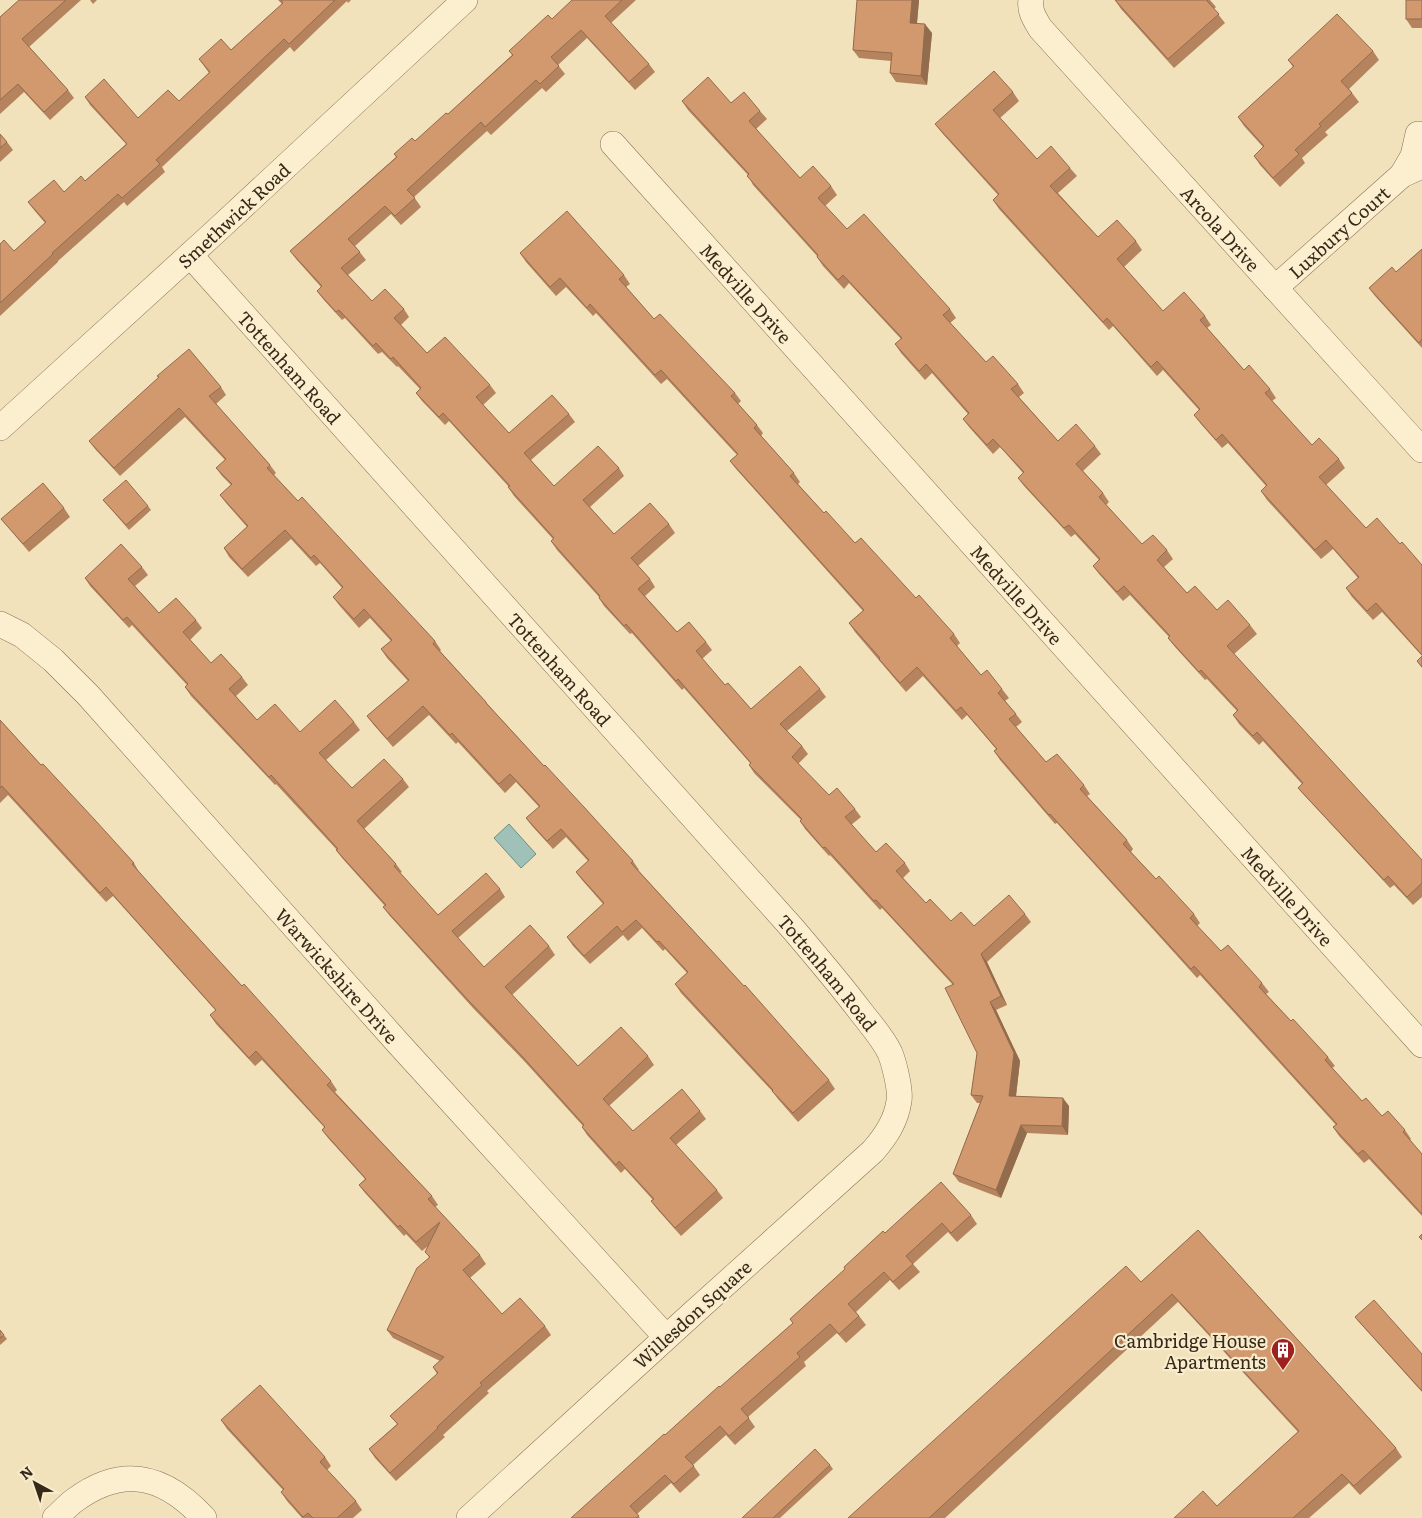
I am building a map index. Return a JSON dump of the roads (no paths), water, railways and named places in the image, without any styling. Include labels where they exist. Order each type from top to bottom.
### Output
[{"type":"street","name":"Smethwick Road","points":[[0,428],[465,0]]},
{"type":"street","name":"Arcola Drive","points":[[1031,0],[1033,16],[1040,28],[1422,450]]},
{"type":"street","name":"Luxbury Court","points":[[1275,288],[1412,170],[1413,156],[1421,132]]},
{"type":"street","name":"Medville Drive","points":[[613,144],[1422,1045]]},
{"type":"street","name":"Tottenham Road","points":[[190,255],[793,929],[877,1032],[890,1053],[900,1099]]},
{"type":"street","name":"Warwickshire Drive","points":[[0,624],[22,635],[88,695],[404,1050],[666,1338]]},
{"type":"street","name":"Willesdon Square","points":[[469,1518],[873,1151],[886,1136],[894,1122],[900,1099]]},
{"type":"street","points":[[55,1518],[75,1500],[99,1485],[119,1479],[137,1478],[157,1483],[180,1495],[190,1502],[204,1518]]},
{"type":"water","points":[[509,824],[536,854],[521,868],[494,838]]},
{"type":"place","name":"Cambridge House Apartments","points":[[1283,1371]]}]
